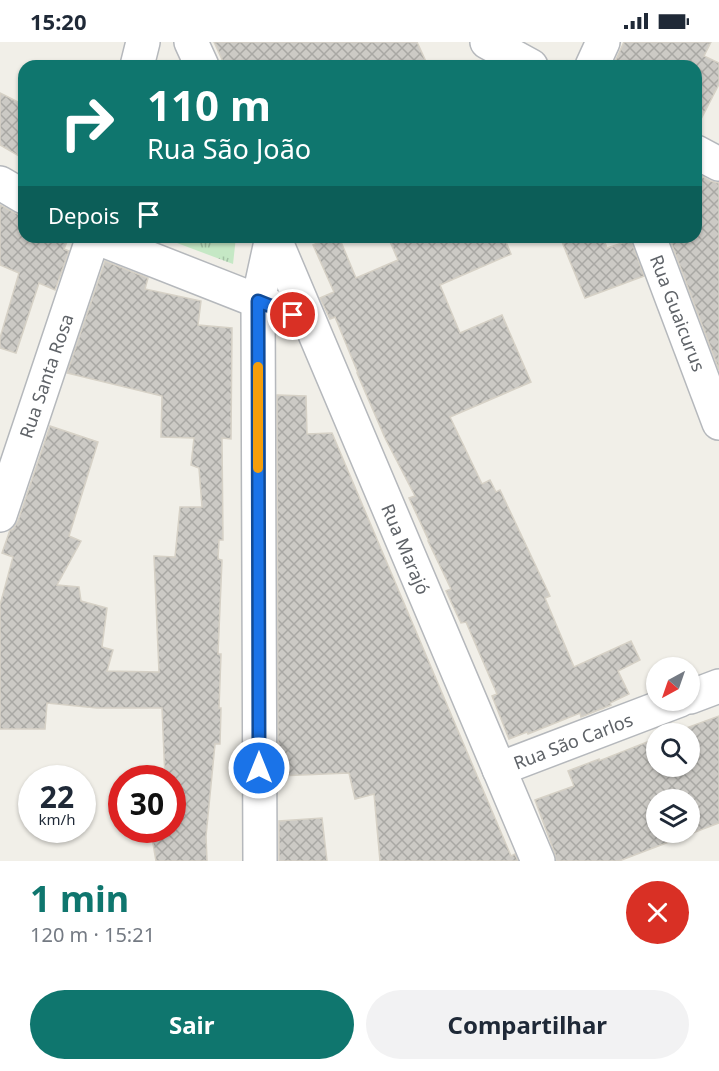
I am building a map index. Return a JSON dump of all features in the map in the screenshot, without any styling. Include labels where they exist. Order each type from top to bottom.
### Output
[{"type":"street","points":[[138,60],[143,42]]},
{"type":"street","points":[[192,42],[200,60]]},
{"type":"street","points":[[487,42],[520,60]]},
{"type":"street","points":[[595,60],[603,42]]},
{"type":"street","points":[[702,155],[719,164]]},
{"type":"street","points":[[0,183],[18,194]]},
{"type":"street","name":"Rua Santa Rosa","points":[[0,515],[92,243]]},
{"type":"street","points":[[109,243],[310,321]]},
{"type":"street","points":[[260,861],[258,301],[272,243]]},
{"type":"street","name":"Rua Marajó","points":[[276,243],[538,861]]},
{"type":"street","name":"Rua Guaicurus","points":[[651,243],[719,423]]},
{"type":"street","points":[[700,693],[719,686]]},
{"type":"street","name":"Rua São Carlos","points":[[500,769],[651,711]]},
{"type":"green space","points":[[177,243],[235,243],[233,264]]},
{"type":"building","points":[[214,42],[417,42],[425,60],[222,60]]},
{"type":"building","points":[[624,42],[711,42],[704,56],[719,63],[719,84],[702,117],[702,60],[616,60]]},
{"type":"building","points":[[0,93],[18,102],[18,156],[0,145]]},
{"type":"building","points":[[702,176],[719,183],[719,370],[671,243],[702,243]]},
{"type":"building","points":[[0,205],[18,214],[18,243],[66,243],[64,249],[69,251],[55,290],[39,283],[16,353],[0,348],[0,338],[19,273],[0,265]]},
{"type":"building","points":[[341,243],[356,278],[398,260],[391,243],[506,243],[511,254],[440,285],[460,333],[502,315],[531,382],[450,417],[482,484],[490,480],[496,492],[500,490],[550,596],[545,598],[574,667],[631,641],[640,660],[618,671],[629,694],[610,703],[611,705],[581,717],[580,713],[528,734],[527,732],[509,739],[492,696],[497,694],[466,622],[461,623],[446,591],[451,589],[409,498],[415,496],[385,438],[335,317],[330,319],[320,298],[334,292],[313,245]]},
{"type":"building","points":[[562,243],[605,243],[607,248],[622,243],[632,243],[644,276],[585,298]]},
{"type":"building","points":[[105,261],[148,278],[145,289],[201,301],[198,325],[232,328],[231,439],[222,438],[223,540],[219,540],[218,559],[222,560],[218,654],[221,654],[220,744],[215,744],[206,836],[207,861],[156,861],[153,843],[186,843],[186,765],[164,765],[162,708],[97,708],[47,703],[45,729],[0,729],[0,605],[13,557],[2,553],[10,530],[18,521],[50,426],[98,442],[69,536],[81,541],[57,585],[79,587],[81,601],[107,608],[102,647],[113,650],[107,671],[159,672],[154,556],[175,557],[180,507],[202,507],[199,468],[191,465],[194,438],[161,437],[162,396],[67,373]]},
{"type":"building","points":[[277,395],[306,396],[307,434],[332,433],[511,856],[515,854],[518,861],[380,861],[374,794],[355,799],[349,773],[278,776]]},
{"type":"building","points":[[719,716],[719,823],[700,830],[700,789],[646,789],[646,843],[666,843],[619,861],[556,861],[535,800],[574,786],[568,771],[599,759],[599,761],[646,742],[646,777],[700,777],[700,723]]},
{"type":"building","points":[[322,818],[327,861],[279,861],[279,821]]},
{"type":"slow traffic","points":[[258,367],[258,468]]},
{"type":"route","points":[[259,768],[258,301],[293,315]]}]
